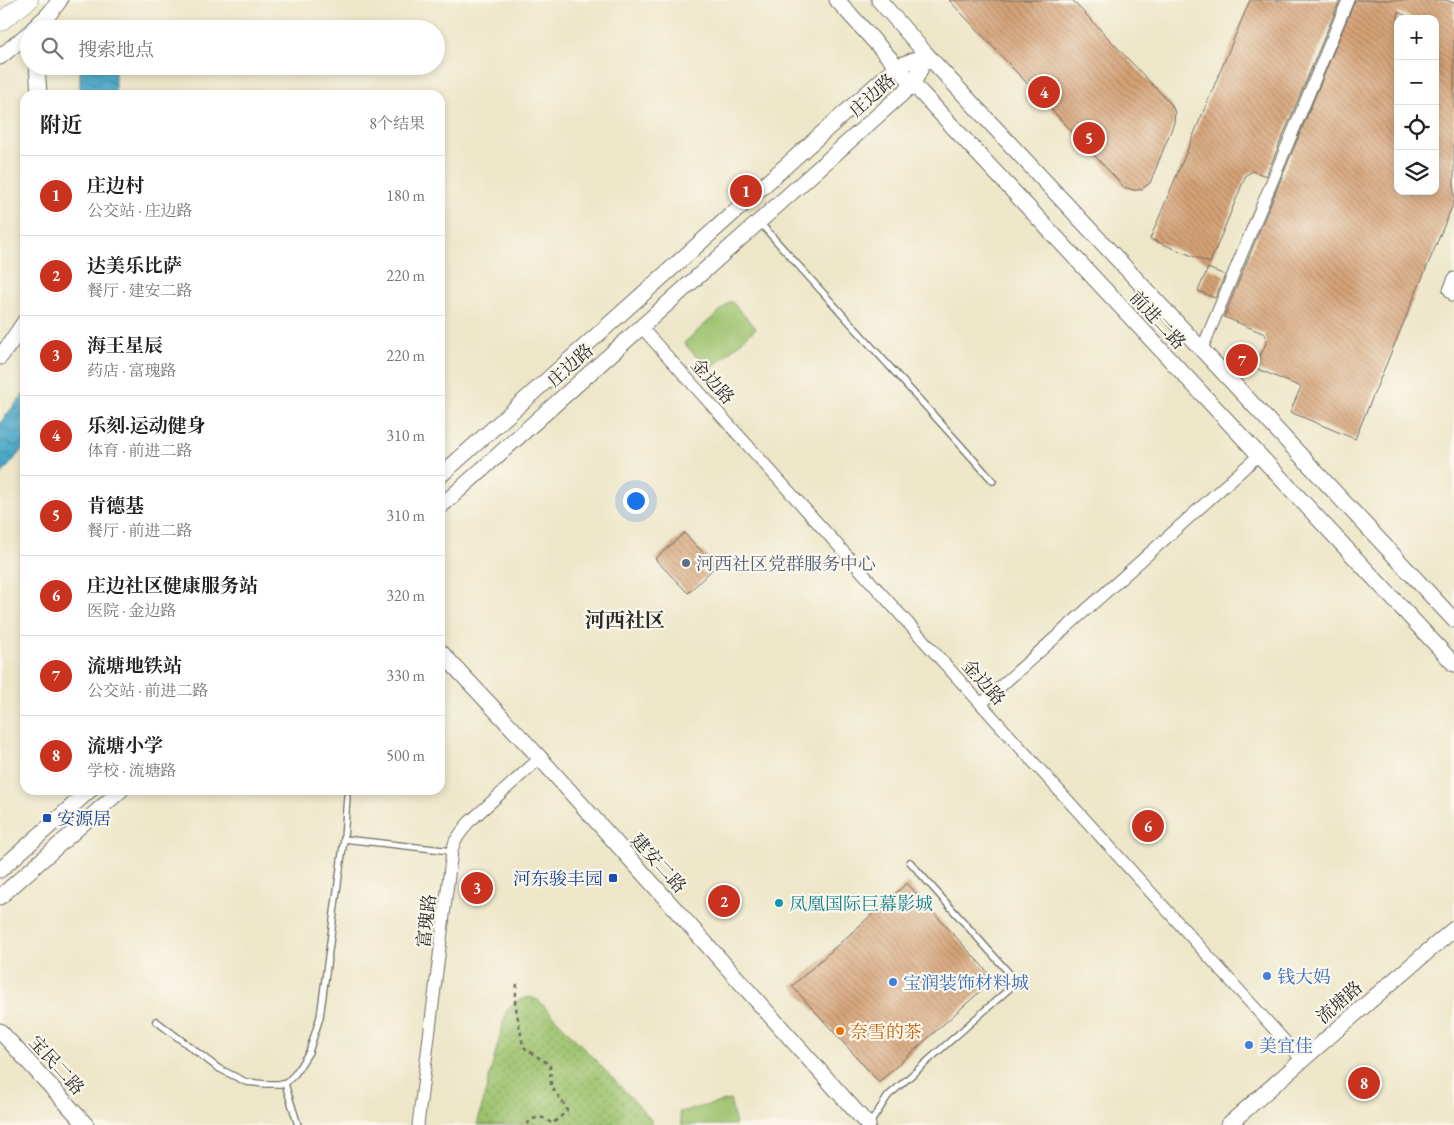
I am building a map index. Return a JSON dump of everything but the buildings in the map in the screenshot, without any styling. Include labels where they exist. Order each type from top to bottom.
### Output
[{"type":"main road","points":[[0,22],[29,0]]},
{"type":"main road","points":[[41,20],[60,0]]},
{"type":"main road","name":"前进二路","points":[[838,0],[896,66],[1454,664]]},
{"type":"main road","name":"前进二路","points":[[878,0],[1454,620]]},
{"type":"main road","points":[[0,57],[20,40]]},
{"type":"main road","name":"庄边路","points":[[445,472],[896,66],[928,55]]},
{"type":"main road","name":"庄边路","points":[[445,503],[913,84],[928,55]]},
{"type":"main road","points":[[38,75],[39,90]]},
{"type":"main road","points":[[0,357],[20,329]]},
{"type":"main road","name":"建安二路","points":[[445,656],[540,758],[869,1125]]},
{"type":"main road","points":[[0,870],[84,795]]},
{"type":"main road","points":[[0,897],[115,795]]},
{"type":"main road","name":"流塘路","points":[[1228,1125],[1454,929]]},
{"type":"main road","name":"宝民二路","points":[[0,1031],[86,1125]]},
{"type":"street","points":[[1202,349],[1348,0]]},
{"type":"street","points":[[1454,278],[1449,290],[1454,296]]},
{"type":"street","name":"金边路","points":[[641,328],[1302,1060]]},
{"type":"street","points":[[981,704],[1259,455]]},
{"type":"street","name":"富瑰路","points":[[418,1125],[452,851],[455,841],[468,823],[540,758]]},
{"type":"lane","points":[[759,222],[993,481]]},
{"type":"lane","points":[[156,1021],[218,1068],[246,1082],[284,1084],[295,1074],[309,1052],[320,1017],[344,839],[347,796]]},
{"type":"lane","points":[[344,839],[452,851]]},
{"type":"lane","points":[[869,1125],[888,1096],[1017,982],[910,862]]},
{"type":"lane","points":[[284,1084],[298,1125]]},
{"type":"path","points":[[517,984],[515,1002],[523,1046],[550,1065],[551,1086],[567,1111],[552,1124],[544,1118],[540,1118],[531,1119],[527,1125]]},
{"type":"green space","points":[[731,301],[756,328],[709,371],[684,343]]},
{"type":"green space","points":[[530,997],[538,1000],[643,1110],[651,1120],[651,1125],[477,1125],[506,1012],[516,1002]]},
{"type":"green space","points":[[730,1100],[736,1125],[682,1125],[679,1112]]},
{"type":"water","points":[[80,75],[115,75],[115,90],[80,90]]},
{"type":"water","points":[[20,398],[20,452],[0,476],[0,423]]},
{"type":"place","name":"乐刻·运动健身","points":[[1044,92]]},
{"type":"place","name":"肯德基","points":[[1089,138]]},
{"type":"place","name":"庄边村","points":[[746,191]]},
{"type":"place","name":"流塘地铁站","points":[[1242,360]]},
{"type":"place","name":"河西社区党群服务中心","points":[[686,563]]},
{"type":"place","name":"安源居","points":[[47,818]]},
{"type":"place","name":"庄边社区健康服务站","points":[[1148,826]]},
{"type":"place","name":"河东骏丰园","points":[[613,878]]},
{"type":"place","name":"海王星辰","points":[[477,888]]},
{"type":"place","name":"达美乐比萨","points":[[724,901]]},
{"type":"place","name":"凤凰国际巨幕影城","points":[[779,903]]},
{"type":"place","name":"钱大妈","points":[[1267,976]]},
{"type":"place","name":"宝润装饰材料城","points":[[893,982]]},
{"type":"place","name":"奈雪的茶","points":[[840,1031]]},
{"type":"place","name":"美宜佳","points":[[1249,1045]]},
{"type":"place","name":"流塘小学","points":[[1364,1083]]},
{"type":"district","name":"河西社区","points":[[625,620]]}]
